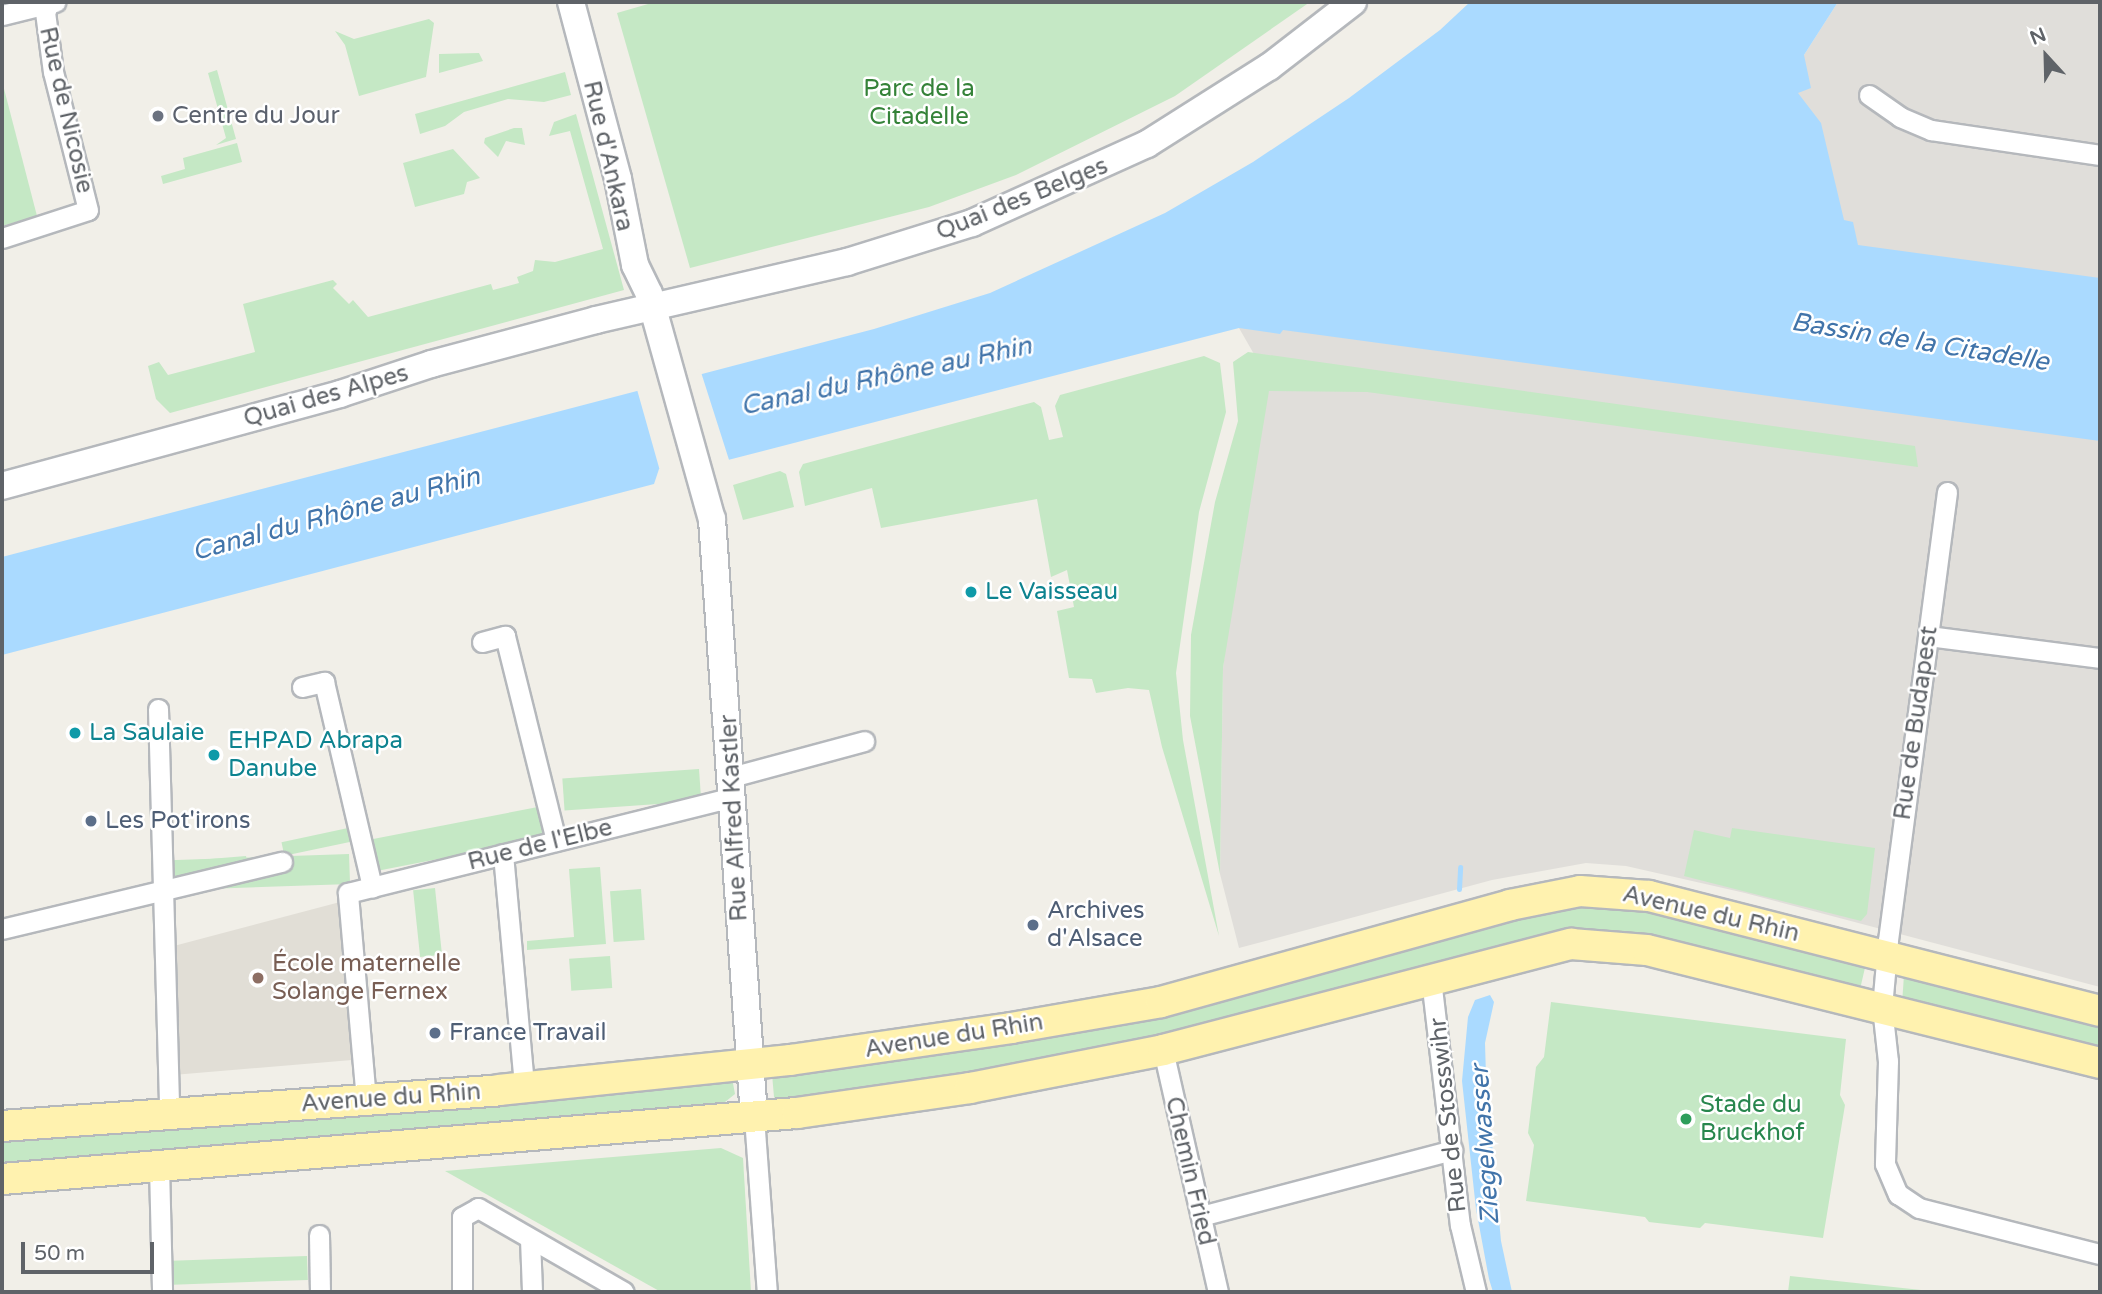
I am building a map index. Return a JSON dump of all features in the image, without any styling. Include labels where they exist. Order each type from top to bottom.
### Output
[{"type":"main road","name":"Rue d'Ankara","points":[[571,2],[618,179],[623,222],[651,308]]},
{"type":"main road","name":"Quai des Belges","points":[[651,308],[847,262],[1028,201],[1125,156],[1207,109],[1353,2]]},
{"type":"main road","name":"Rue Alfred Kastler","points":[[651,308],[712,519],[754,1117]]},
{"type":"main road","name":"Quai des Alpes","points":[[2,486],[340,394],[431,364],[651,308]]},
{"type":"main road","name":"Avenue du Rhin","points":[[2,1126],[524,1087],[751,1064],[1011,1028],[1161,1002],[1556,893],[1604,890],[1649,896],[2100,1011]]},
{"type":"main road","name":"Avenue du Rhin","points":[[2,1179],[754,1117],[970,1088],[1163,1050],[1522,953],[1571,944],[1605,944],[1882,1007],[2100,1063]]},
{"type":"street","points":[[2,15],[53,3]]},
{"type":"street","name":"Rue de Nicosie","points":[[2,239],[88,211],[55,82],[45,12],[53,3]]},
{"type":"street","points":[[1869,95],[1900,117],[1931,130],[2100,155]]},
{"type":"street","name":"Rue de Budapest","points":[[1886,955],[1947,492]]},
{"type":"street","points":[[482,642],[505,636],[556,841]]},
{"type":"street","points":[[1928,636],[2100,658]]},
{"type":"street","points":[[302,687],[324,682],[372,887]]},
{"type":"street","points":[[158,709],[169,1115]]},
{"type":"street","name":"Rue de l'Elbe","points":[[366,1100],[348,893],[556,841],[617,833],[731,787],[864,741]]},
{"type":"street","points":[[503,854],[524,1087]]},
{"type":"street","points":[[2,929],[282,862]]},
{"type":"street","points":[[1886,955],[1882,1007],[1888,1061],[1885,1164],[1898,1194],[1919,1208],[2100,1254]]},
{"type":"street","name":"Rue de Stosswihr","points":[[1431,979],[1460,1225],[1476,1292]]},
{"type":"street","name":"Chemin Fried","points":[[1163,1050],[1218,1292]]},
{"type":"street","points":[[754,1117],[767,1292]]},
{"type":"street","points":[[1201,1216],[1452,1150]]},
{"type":"street","points":[[159,1166],[162,1292]]},
{"type":"street","points":[[462,1292],[462,1217],[478,1208],[624,1292]]},
{"type":"street","points":[[319,1235],[320,1292]]},
{"type":"street","points":[[530,1239],[532,1292]]},
{"type":"shaded area","points":[[1838,2],[2100,2],[2100,987],[1745,893],[1626,866],[1586,863],[1492,880],[1239,948],[1220,874],[1223,668],[1234,580],[1270,382],[1239,328],[1804,55]]},
{"type":"shaded area","name":"École maternelle Solange Fernex","points":[[340,902],[352,1060],[173,1075],[170,947]]},
{"type":"green space","name":"Parc de la Citadelle","points":[[655,2],[1310,2],[1175,96],[1016,175],[929,207],[690,268],[617,13]]},
{"type":"green space","points":[[429,19],[434,23],[426,77],[359,96],[345,45],[335,31],[354,39]]},
{"type":"green space","points":[[479,53],[483,61],[439,73],[439,54]]},
{"type":"green space","points":[[217,70],[236,139],[216,145],[226,138],[208,73]]},
{"type":"green space","points":[[565,72],[571,95],[544,102],[508,99],[464,112],[445,126],[420,134],[415,114]]},
{"type":"green space","points":[[2,81],[37,216],[2,226]]},
{"type":"green space","points":[[576,114],[624,290],[170,413],[156,399],[148,366],[159,362],[168,375],[255,352],[243,304],[333,280],[337,284],[333,288],[349,304],[353,300],[368,317],[491,284],[493,290],[519,283],[517,277],[533,271],[535,260],[555,262],[603,249],[570,131],[549,136],[554,122]]},
{"type":"green space","points":[[522,128],[525,145],[506,141],[498,157],[484,143],[485,138]]},
{"type":"green space","points":[[237,143],[242,162],[163,184],[161,176],[185,169],[183,158]]},
{"type":"green space","points":[[453,149],[480,178],[467,182],[464,194],[415,207],[403,163]]},
{"type":"green space","points":[[1248,352],[1915,446],[1918,467],[1367,392],[1269,391],[1223,668],[1220,874],[1190,716],[1191,635],[1215,502],[1238,421],[1233,362]]},
{"type":"green space","points":[[1204,356],[1220,363],[1226,412],[1199,512],[1176,673],[1183,740],[1219,936],[1162,747],[1149,690],[1128,688],[1096,693],[1092,679],[1069,678],[1057,611],[1074,607],[1067,570],[1051,577],[1037,499],[881,528],[872,488],[805,506],[799,472],[803,464],[1034,402],[1041,407],[1049,440],[1063,437],[1055,406],[1060,395]]},
{"type":"green space","points":[[780,471],[786,474],[794,507],[743,520],[733,485]]},
{"type":"green space","points":[[699,769],[701,801],[565,810],[562,779]]},
{"type":"green space","points":[[543,806],[549,837],[375,871],[369,840]]},
{"type":"green space","points":[[348,828],[351,842],[284,856],[281,842]]},
{"type":"green space","points":[[1732,828],[1875,848],[1867,914],[1861,921],[1684,876],[1694,830],[1730,838]]},
{"type":"green space","points":[[349,854],[350,884],[170,890],[169,860]]},
{"type":"green space","points":[[246,856],[248,868],[174,885],[173,862]]},
{"type":"green space","points":[[600,867],[606,944],[527,950],[527,941],[574,937],[569,869]]},
{"type":"green space","points":[[435,888],[442,955],[420,957],[413,890]]},
{"type":"green space","points":[[641,889],[645,940],[614,942],[610,891]]},
{"type":"green space","points":[[1613,901],[1867,959],[1861,985],[1855,987],[1670,940],[1601,932],[1084,1058],[778,1102],[774,1097],[772,1074],[1482,922]]},
{"type":"green space","points":[[610,956],[612,988],[571,991],[569,959]]},
{"type":"green space","points":[[1904,974],[2100,1020],[2100,1056],[1902,1005]]},
{"type":"green space","name":"Stade du Bruckhof","points":[[1551,1002],[1846,1039],[1840,1095],[1845,1105],[1823,1238],[1705,1223],[1700,1228],[1649,1222],[1645,1217],[1526,1201],[1534,1145],[1528,1133],[1536,1067],[1544,1057]]},
{"type":"green space","points":[[732,1078],[735,1094],[725,1102],[2,1170],[2,1134]]},
{"type":"green space","points":[[721,1148],[743,1158],[751,1292],[661,1292],[445,1171]]},
{"type":"green space","points":[[307,1256],[308,1280],[173,1285],[172,1261]]},
{"type":"green space","points":[[1790,1276],[1940,1292],[1788,1292]]},
{"type":"water","points":[[1470,2],[1838,2],[1804,55],[1811,88],[1798,93],[1821,123],[1844,220],[1853,222],[1858,245],[2100,278],[2100,441],[1283,330],[1280,334],[1239,328],[728,460],[722,454],[659,469],[654,484],[2,655],[2,557],[874,329],[990,293],[1165,213],[1253,162],[1349,98],[1440,30]]},
{"type":"water","points":[[1490,995],[1494,1002],[1485,1043],[1486,1076],[1501,1241],[1512,1292],[1493,1292],[1489,1279],[1476,1209],[1462,1081],[1468,1017],[1475,1000]]},
{"type":"pier","points":[[700,369],[730,463],[721,458],[661,473],[657,486],[660,471],[636,386]]},
{"type":"waterway","name":"Ziegelwasser","points":[[1459,889],[1460,867]]},
{"type":"place","name":"Centre du Jour","points":[[158,116]]},
{"type":"place","name":"Le Vaisseau","points":[[971,592]]},
{"type":"place","name":"La Saulaie","points":[[75,733]]},
{"type":"place","name":"EHPAD Abrapa Danube","points":[[214,755]]},
{"type":"place","name":"Les Pot'irons","points":[[91,821]]},
{"type":"place","name":"Archives d'Alsace","points":[[1033,925]]},
{"type":"place","name":"École maternelle Solange Fernex","points":[[258,978]]},
{"type":"place","name":"France Travail","points":[[435,1033]]},
{"type":"place","name":"Stade du Bruckhof","points":[[1686,1119]]},
{"type":"water label","name":"Bassin de la Citadelle","points":[[1920,342]]},
{"type":"water label","name":"Canal du Rhône au Rhin","points":[[886,376]]},
{"type":"water label","name":"Canal du Rhône au Rhin","points":[[336,514]]}]
